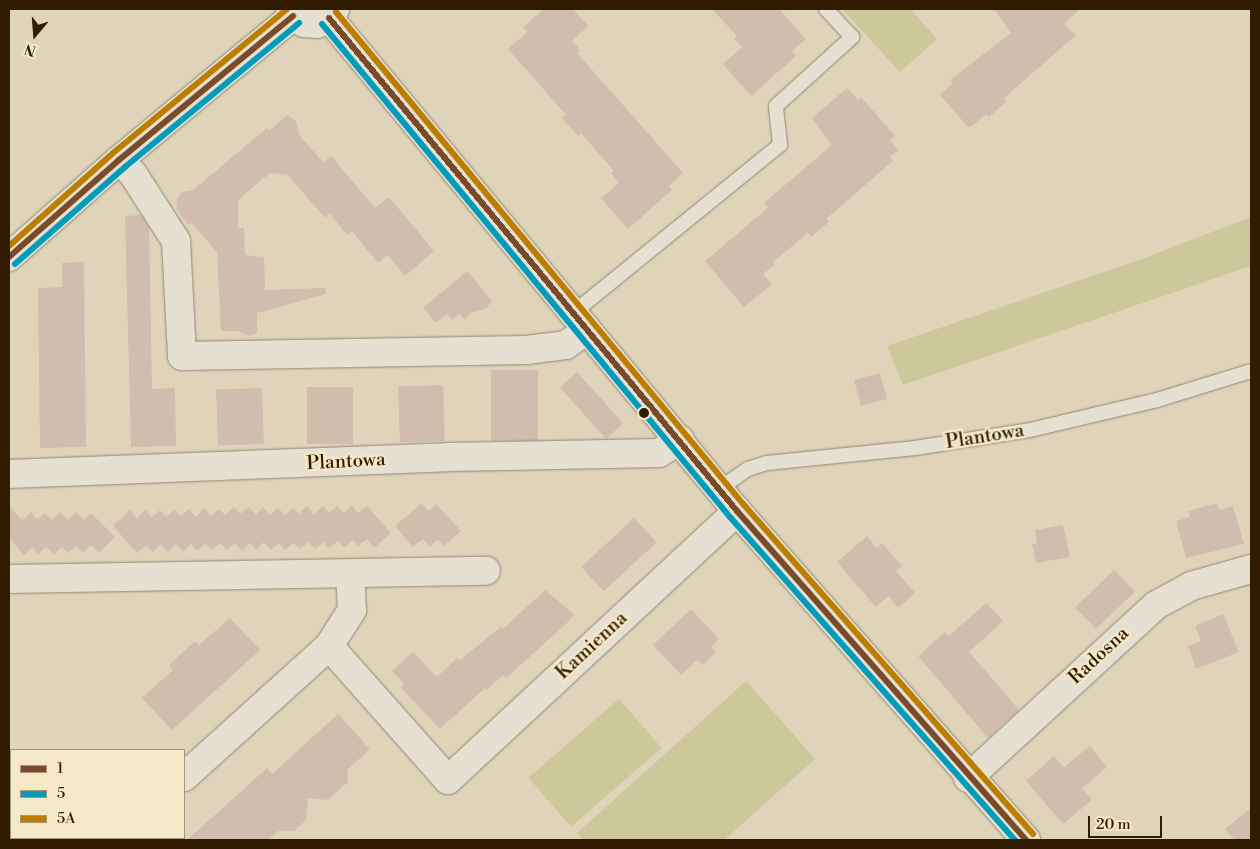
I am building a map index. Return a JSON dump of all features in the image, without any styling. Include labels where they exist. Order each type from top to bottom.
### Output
[{"type":"street","points":[[9,257],[291,12],[304,23],[317,24],[332,14],[580,321],[737,511],[968,778],[1026,840]]},
{"type":"street","points":[[119,160],[133,174],[176,241],[182,356],[526,350],[566,345],[580,321]]},
{"type":"street","name":"Plantowa","points":[[9,474],[448,457],[660,453],[680,440]]},
{"type":"street","name":"Kamienna","points":[[329,646],[448,780],[737,511]]},
{"type":"street","name":"Radosna","points":[[968,778],[1156,605],[1191,586],[1251,569]]},
{"type":"street","points":[[9,579],[486,571]]},
{"type":"street","points":[[185,776],[329,646],[352,610],[350,574]]},
{"type":"lane","points":[[580,321],[780,144],[776,106],[852,37],[826,9]]},
{"type":"lane","name":"Plantowa","points":[[719,489],[748,468],[767,463],[915,448],[1030,430],[1157,400],[1251,372]]},
{"type":"shaded area","points":[[842,9],[910,9],[937,39],[900,72]]},
{"type":"shaded area","points":[[1251,217],[1251,266],[903,385],[887,346],[1142,259]]},
{"type":"shaded area","points":[[746,681],[815,759],[724,840],[583,840],[577,833]]},
{"type":"shaded area","points":[[619,699],[662,748],[571,827],[528,778]]},
{"type":"building","points":[[544,9],[573,9],[588,26],[572,41],[580,50],[577,53],[683,173],[669,186],[672,190],[628,229],[601,198],[619,183],[611,173],[614,171],[581,133],[578,136],[562,118],[566,115],[508,49],[527,32],[523,27]]},
{"type":"building","points":[[712,9],[779,9],[806,39],[792,51],[796,56],[751,96],[723,64],[742,47],[734,39],[737,36]]},
{"type":"building","points":[[994,9],[1080,9],[1064,24],[1076,35],[1004,98],[1007,101],[989,117],[986,114],[969,128],[940,95],[953,83],[950,80],[1011,33]]},
{"type":"building","points":[[847,88],[858,100],[861,97],[895,136],[890,140],[898,150],[890,157],[893,161],[826,219],[829,222],[811,237],[808,233],[773,262],[775,264],[763,274],[772,284],[744,307],[705,261],[768,208],[764,203],[832,145],[812,118]]},
{"type":"building","points":[[287,115],[296,121],[299,135],[323,162],[331,156],[375,208],[389,197],[434,251],[405,276],[388,255],[378,263],[352,231],[347,235],[330,214],[325,218],[288,175],[270,173],[238,200],[238,228],[244,228],[245,255],[264,257],[265,290],[325,288],[326,294],[257,313],[257,333],[250,336],[237,331],[221,331],[217,252],[192,223],[189,225],[176,209],[177,199],[182,192],[193,190],[267,128],[270,130]]},
{"type":"building","points":[[141,215],[149,227],[152,389],[175,388],[176,446],[131,447],[125,216]]},
{"type":"building","points":[[84,262],[86,447],[40,448],[38,288],[62,287],[62,263]]},
{"type":"building","points":[[467,271],[492,301],[486,309],[471,313],[464,319],[460,314],[452,320],[447,314],[436,323],[423,308]]},
{"type":"building","points":[[491,370],[538,370],[538,441],[491,441]]},
{"type":"building","points":[[577,372],[623,423],[606,439],[560,387]]},
{"type":"building","points":[[880,373],[887,399],[861,406],[854,380]]},
{"type":"building","points":[[443,385],[445,441],[400,443],[398,387]]},
{"type":"building","points":[[307,387],[353,387],[353,444],[307,444]]},
{"type":"building","points":[[262,388],[264,444],[218,446],[216,390]]},
{"type":"building","points":[[422,503],[428,511],[436,504],[461,531],[444,546],[438,539],[430,547],[423,539],[413,547],[395,526]]},
{"type":"building","points":[[1217,503],[1219,510],[1233,506],[1244,544],[1186,558],[1176,521],[1190,517],[1188,511]]},
{"type":"building","points":[[9,506],[22,520],[31,512],[37,519],[45,513],[52,520],[60,512],[68,520],[76,512],[84,520],[91,513],[115,537],[99,553],[91,545],[83,553],[76,546],[68,553],[62,547],[54,554],[46,547],[38,554],[32,547],[24,555],[9,538]]},
{"type":"building","points":[[307,506],[314,514],[323,506],[329,513],[337,506],[344,513],[352,506],[358,513],[367,506],[391,533],[374,548],[367,539],[358,546],[353,540],[344,548],[338,541],[329,548],[324,542],[315,549],[309,542],[300,549],[294,543],[285,550],[279,543],[271,550],[264,542],[256,550],[250,543],[242,551],[235,543],[227,550],[220,543],[212,550],[205,544],[197,551],[191,544],[183,552],[176,544],[168,552],[161,545],[153,552],[146,545],[137,553],[113,526],[130,510],[137,518],[145,510],[152,517],[160,510],[166,517],[175,509],[181,516],[189,509],[196,517],[204,508],[211,516],[219,509],[225,515],[234,507],[240,514],[249,507],[256,515],[263,507],[270,515],[278,508],[285,515],[293,508],[299,514]]},
{"type":"building","points":[[634,518],[657,542],[604,591],[581,567]]},
{"type":"building","points":[[1063,525],[1070,557],[1036,563],[1032,544],[1037,543],[1035,530]]},
{"type":"building","points":[[867,536],[877,548],[882,543],[902,566],[896,571],[915,593],[898,608],[889,596],[876,607],[837,562]]},
{"type":"building","points":[[1114,570],[1135,592],[1096,629],[1075,608]]},
{"type":"building","points":[[545,590],[574,614],[567,623],[506,678],[503,675],[487,690],[485,688],[440,729],[401,688],[404,684],[392,671],[413,652],[437,677],[457,658],[460,660],[501,627],[503,629]]},
{"type":"building","points":[[986,603],[1003,621],[969,652],[1019,710],[988,738],[918,656],[945,632],[949,636]]},
{"type":"building","points":[[691,609],[719,639],[711,647],[716,652],[703,665],[697,660],[681,675],[653,645]]},
{"type":"building","points":[[1223,614],[1239,652],[1196,669],[1188,646],[1201,641],[1195,626]]},
{"type":"building","points":[[230,618],[260,650],[172,730],[142,698],[173,670],[169,665],[195,641],[199,645]]},
{"type":"building","points":[[338,714],[370,749],[347,770],[348,782],[328,800],[308,798],[306,820],[294,831],[278,831],[268,840],[187,840],[267,768],[272,774]]},
{"type":"building","points":[[1090,746],[1107,767],[1082,788],[1092,800],[1063,824],[1026,781],[1054,756],[1064,767]]},
{"type":"building","points":[[1251,808],[1251,840],[1235,840],[1225,829]]},
{"type":"transit line","name":"5A","points":[[9,246],[113,153],[287,9]]},
{"type":"transit line","name":"5A","points":[[336,12],[744,505],[1033,834]]},
{"type":"transit line","name":"1","points":[[9,257],[119,160],[293,16]]},
{"type":"transit line","name":"1","points":[[329,18],[737,511],[1026,840]]},
{"type":"transit line","name":"5","points":[[15,264],[125,167],[299,23]]},
{"type":"transit line","name":"5","points":[[322,24],[730,517],[1015,840]]}]
